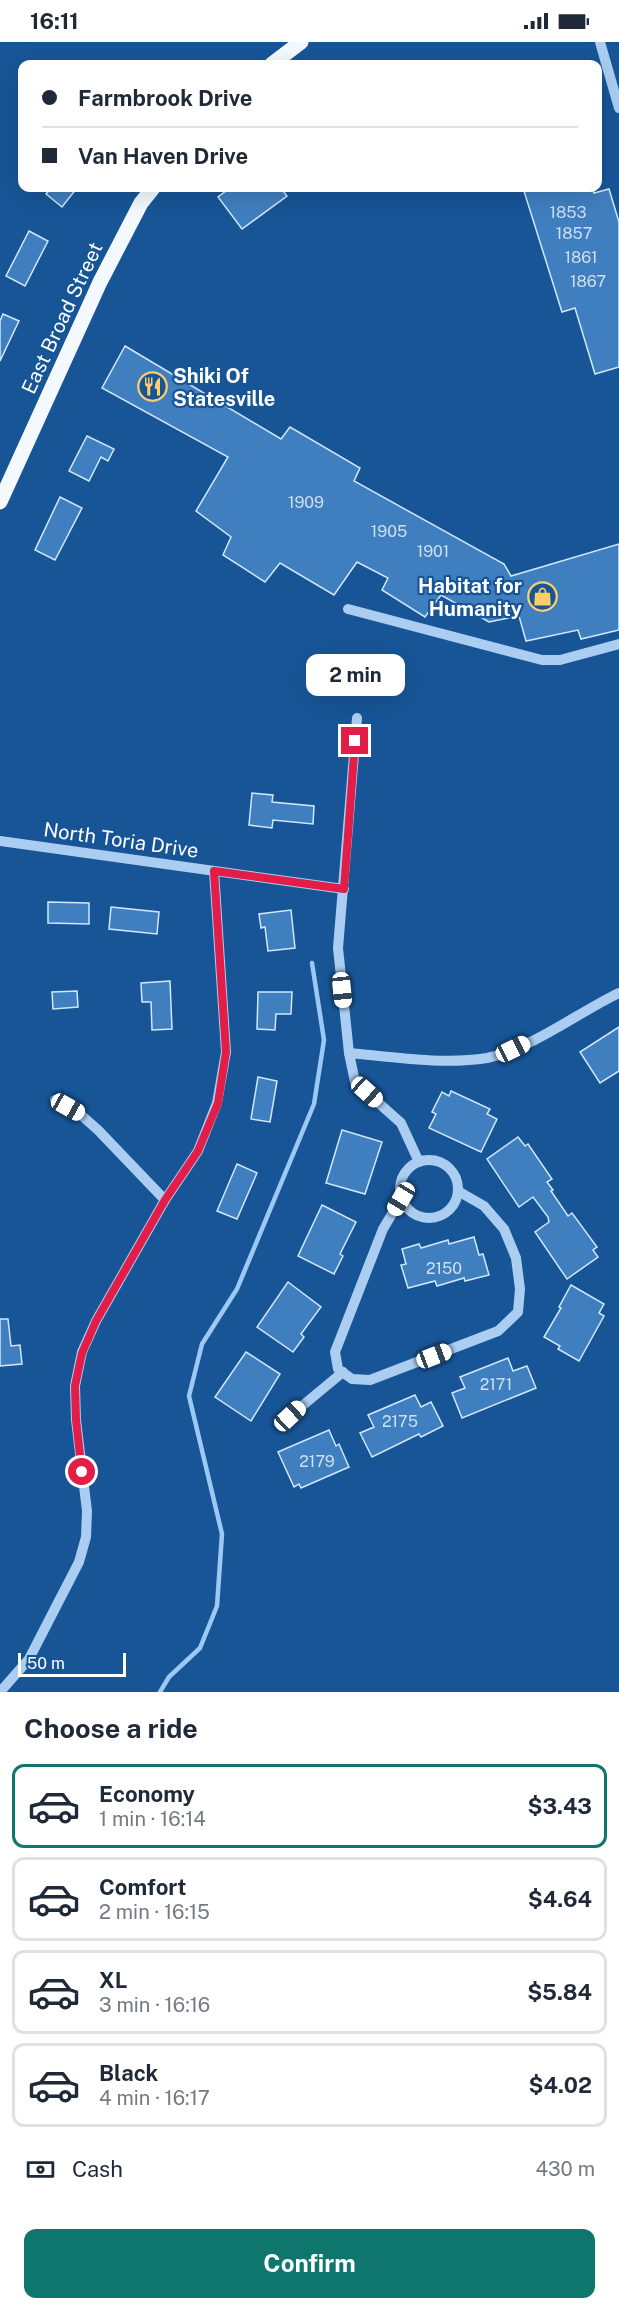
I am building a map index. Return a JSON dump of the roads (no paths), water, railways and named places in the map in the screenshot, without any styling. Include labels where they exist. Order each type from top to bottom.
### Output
[{"type":"main road","points":[[277,60],[301,42]]},
{"type":"main road","name":"East Broad Street","points":[[0,502],[100,282],[141,203],[150,192]]},
{"type":"street","points":[[600,42],[619,108]]},
{"type":"street","points":[[348,609],[542,660],[560,660],[619,644]]},
{"type":"street","points":[[357,718],[338,948],[349,1053],[356,1082],[401,1123],[419,1162]]},
{"type":"street","name":"North Toria Drive","points":[[0,841],[344,889]]},
{"type":"street","points":[[0,1692],[29,1659],[80,1562],[86,1537],[87,1512],[76,1420],[75,1386],[82,1353],[96,1321],[165,1200],[198,1151],[218,1103],[226,1052],[214,871]]},
{"type":"street","points":[[349,1053],[413,1059],[487,1058],[521,1045],[619,993]]},
{"type":"street","points":[[54,1100],[90,1122],[165,1200]]},
{"type":"street","points":[[430,1161],[441,1163],[450,1170],[456,1180],[458,1191],[455,1202],[448,1211],[438,1217],[428,1218],[416,1216],[407,1209],[401,1199],[400,1188],[402,1177],[409,1168],[419,1162],[430,1161]]},
{"type":"street","points":[[401,1199],[383,1229],[335,1352],[338,1369],[352,1379],[370,1380],[498,1331],[518,1311],[520,1289],[516,1258],[504,1229],[484,1206],[458,1191]]},
{"type":"street","points":[[290,1416],[343,1372]]},
{"type":"waterway","points":[[160,1692],[169,1677],[200,1648],[217,1606],[222,1534],[189,1396],[202,1344],[237,1289],[314,1104],[324,1040],[312,963]]},
{"type":"place","name":"Shiki Of Statesville","points":[[152,387]]},
{"type":"place","name":"Habitat for Humanity","points":[[543,597]]}]
